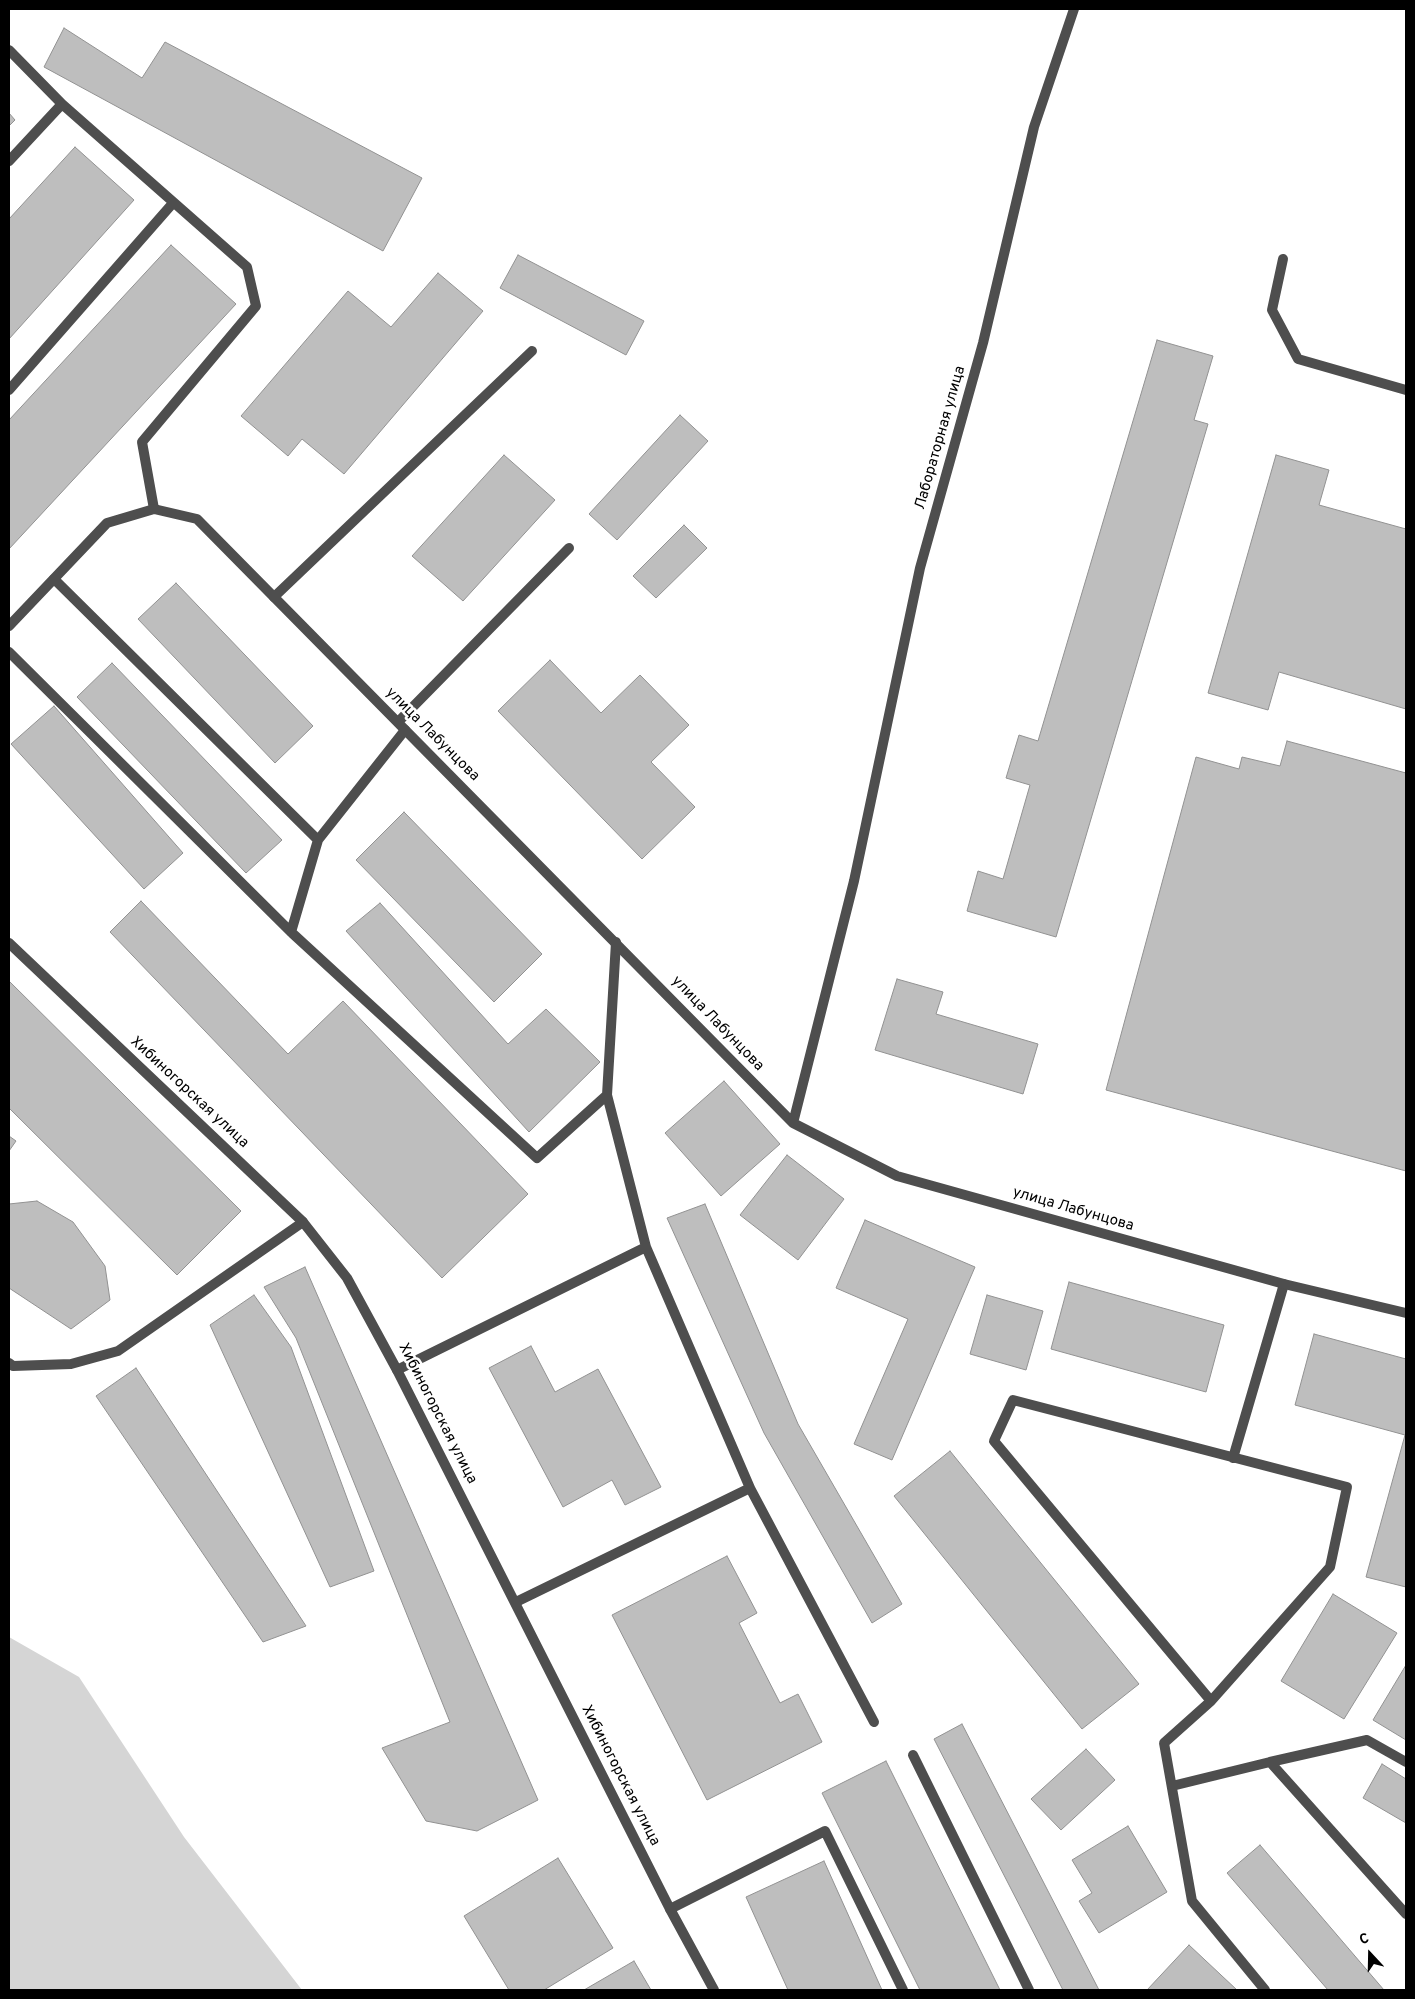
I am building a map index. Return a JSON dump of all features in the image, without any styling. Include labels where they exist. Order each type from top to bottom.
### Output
[{"type":"street","name":"Лабораторная улица","points":[[793,1123],[854,881],[920,568],[983,343],[1034,127],[1074,9]]},
{"type":"street","points":[[9,50],[62,104],[248,267],[256,306],[142,442],[154,509],[107,523],[9,626]]},
{"type":"street","points":[[9,161],[62,104]]},
{"type":"street","points":[[9,390],[173,203]]},
{"type":"street","points":[[1282,259],[1272,310],[1298,359],[1406,390]]},
{"type":"street","points":[[274,596],[532,351]]},
{"type":"street","name":"улица Лабунцова","points":[[154,509],[196,519],[793,1123],[897,1176],[1284,1284],[1406,1313]]},
{"type":"street","points":[[291,932],[318,840],[402,726],[569,548]]},
{"type":"street","points":[[54,579],[318,840]]},
{"type":"street","points":[[9,652],[291,932],[537,1158],[607,1095]]},
{"type":"street","points":[[616,942],[607,1095],[646,1248],[750,1488],[874,1722]]},
{"type":"street","name":"Хибиногорская улица","points":[[9,943],[303,1222],[348,1278],[516,1602],[670,1909],[714,1990]]},
{"type":"street","points":[[9,1363],[13,1366],[71,1364],[118,1351],[303,1222]]},
{"type":"street","points":[[397,1370],[646,1248]]},
{"type":"street","points":[[1233,1458],[1284,1284]]},
{"type":"street","points":[[1211,1701],[994,1441],[1013,1400],[1347,1487],[1330,1567],[1211,1701],[1164,1743],[1192,1901],[1265,1990]]},
{"type":"street","points":[[516,1602],[750,1488]]},
{"type":"street","points":[[1172,1786],[1367,1740],[1406,1762]]},
{"type":"street","points":[[913,1754],[1029,1990]]},
{"type":"street","points":[[1270,1762],[1406,1914]]},
{"type":"street","points":[[670,1909],[825,1831],[903,1990]]},
{"type":"shaded area","points":[[9,1637],[79,1677],[184,1837],[302,1990],[9,1990]]},
{"type":"building","points":[[64,28],[142,78],[165,42],[422,178],[383,251],[44,67]]},
{"type":"building","points":[[9,113],[15,120],[9,126]]},
{"type":"building","points":[[75,147],[134,200],[9,339],[9,219]]},
{"type":"building","points":[[171,245],[236,304],[9,549],[9,420]]},
{"type":"building","points":[[518,255],[644,321],[626,355],[500,288]]},
{"type":"building","points":[[438,273],[483,311],[344,474],[302,439],[288,456],[241,416],[348,291],[391,327]]},
{"type":"building","points":[[1157,340],[1213,356],[1194,420],[1208,424],[1056,937],[967,911],[978,871],[1003,879],[1030,785],[1006,778],[1019,735],[1038,741]]},
{"type":"building","points":[[680,415],[708,441],[617,540],[589,514]]},
{"type":"building","points":[[504,455],[555,500],[463,601],[412,556]]},
{"type":"building","points":[[1276,455],[1329,470],[1319,505],[1406,529],[1406,709],[1279,672],[1268,710],[1208,693]]},
{"type":"building","points":[[684,525],[707,548],[656,598],[633,576]]},
{"type":"building","points":[[176,583],[313,726],[275,763],[138,619]]},
{"type":"building","points":[[550,660],[601,713],[640,675],[689,725],[651,762],[695,807],[642,859],[498,711]]},
{"type":"building","points":[[112,663],[282,840],[246,873],[77,697]]},
{"type":"building","points":[[54,706],[183,853],[144,889],[11,744]]},
{"type":"building","points":[[1287,741],[1406,773],[1406,1171],[1106,1090],[1196,757],[1239,769],[1242,757],[1280,766]]},
{"type":"building","points":[[404,812],[542,954],[494,1002],[356,860]]},
{"type":"building","points":[[141,901],[288,1054],[343,1001],[528,1194],[442,1278],[110,932]]},
{"type":"building","points":[[380,903],[508,1044],[546,1009],[600,1062],[529,1132],[346,931]]},
{"type":"building","points":[[897,979],[943,992],[936,1014],[1038,1044],[1023,1094],[875,1050]]},
{"type":"building","points":[[9,981],[241,1211],[177,1275],[9,1108]]},
{"type":"building","points":[[724,1081],[780,1144],[721,1196],[665,1133]]},
{"type":"building","points":[[9,1136],[16,1141],[9,1151]]},
{"type":"building","points":[[787,1155],[844,1199],[798,1260],[740,1215]]},
{"type":"building","points":[[37,1201],[73,1222],[105,1266],[110,1300],[71,1329],[9,1288],[9,1204]]},
{"type":"building","points":[[705,1204],[798,1424],[902,1604],[872,1623],[764,1433],[667,1218]]},
{"type":"building","points":[[865,1220],[975,1267],[892,1460],[854,1444],[908,1319],[836,1288]]},
{"type":"building","points":[[305,1267],[538,1800],[477,1831],[426,1821],[382,1748],[450,1722],[296,1338],[264,1287]]},
{"type":"building","points":[[1069,1282],[1224,1325],[1206,1392],[1051,1349]]},
{"type":"building","points":[[254,1295],[291,1347],[374,1571],[330,1587],[210,1325]]},
{"type":"building","points":[[987,1295],[1043,1311],[1026,1370],[970,1354]]},
{"type":"building","points":[[1314,1334],[1406,1359],[1406,1587],[1366,1577],[1405,1435],[1295,1405]]},
{"type":"building","points":[[531,1346],[555,1392],[598,1369],[661,1487],[625,1505],[612,1480],[563,1507],[489,1368]]},
{"type":"building","points":[[136,1368],[306,1626],[263,1642],[96,1396]]},
{"type":"building","points":[[950,1451],[1139,1684],[1082,1729],[894,1496]]},
{"type":"building","points":[[727,1556],[757,1613],[739,1623],[780,1703],[798,1694],[822,1742],[707,1800],[612,1615]]},
{"type":"building","points":[[1333,1594],[1397,1633],[1344,1719],[1281,1681]]},
{"type":"building","points":[[1406,1665],[1406,1740],[1373,1720]]},
{"type":"building","points":[[962,1724],[1099,1990],[1063,1990],[934,1739]]},
{"type":"building","points":[[1086,1749],[1115,1780],[1061,1830],[1031,1799]]},
{"type":"building","points":[[886,1761],[1000,1990],[920,1990],[822,1793]]},
{"type":"building","points":[[1382,1764],[1406,1779],[1406,1823],[1363,1798]]},
{"type":"building","points":[[1128,1826],[1167,1892],[1099,1933],[1079,1901],[1092,1893],[1072,1860]]},
{"type":"building","points":[[1260,1845],[1384,1990],[1328,1990],[1227,1873]]},
{"type":"building","points":[[558,1858],[613,1948],[544,1990],[509,1990],[464,1916]]},
{"type":"building","points":[[824,1861],[882,1990],[788,1990],[746,1897]]},
{"type":"building","points":[[1189,1945],[1237,1990],[1147,1990]]},
{"type":"building","points":[[634,1961],[651,1990],[584,1990]]}]
